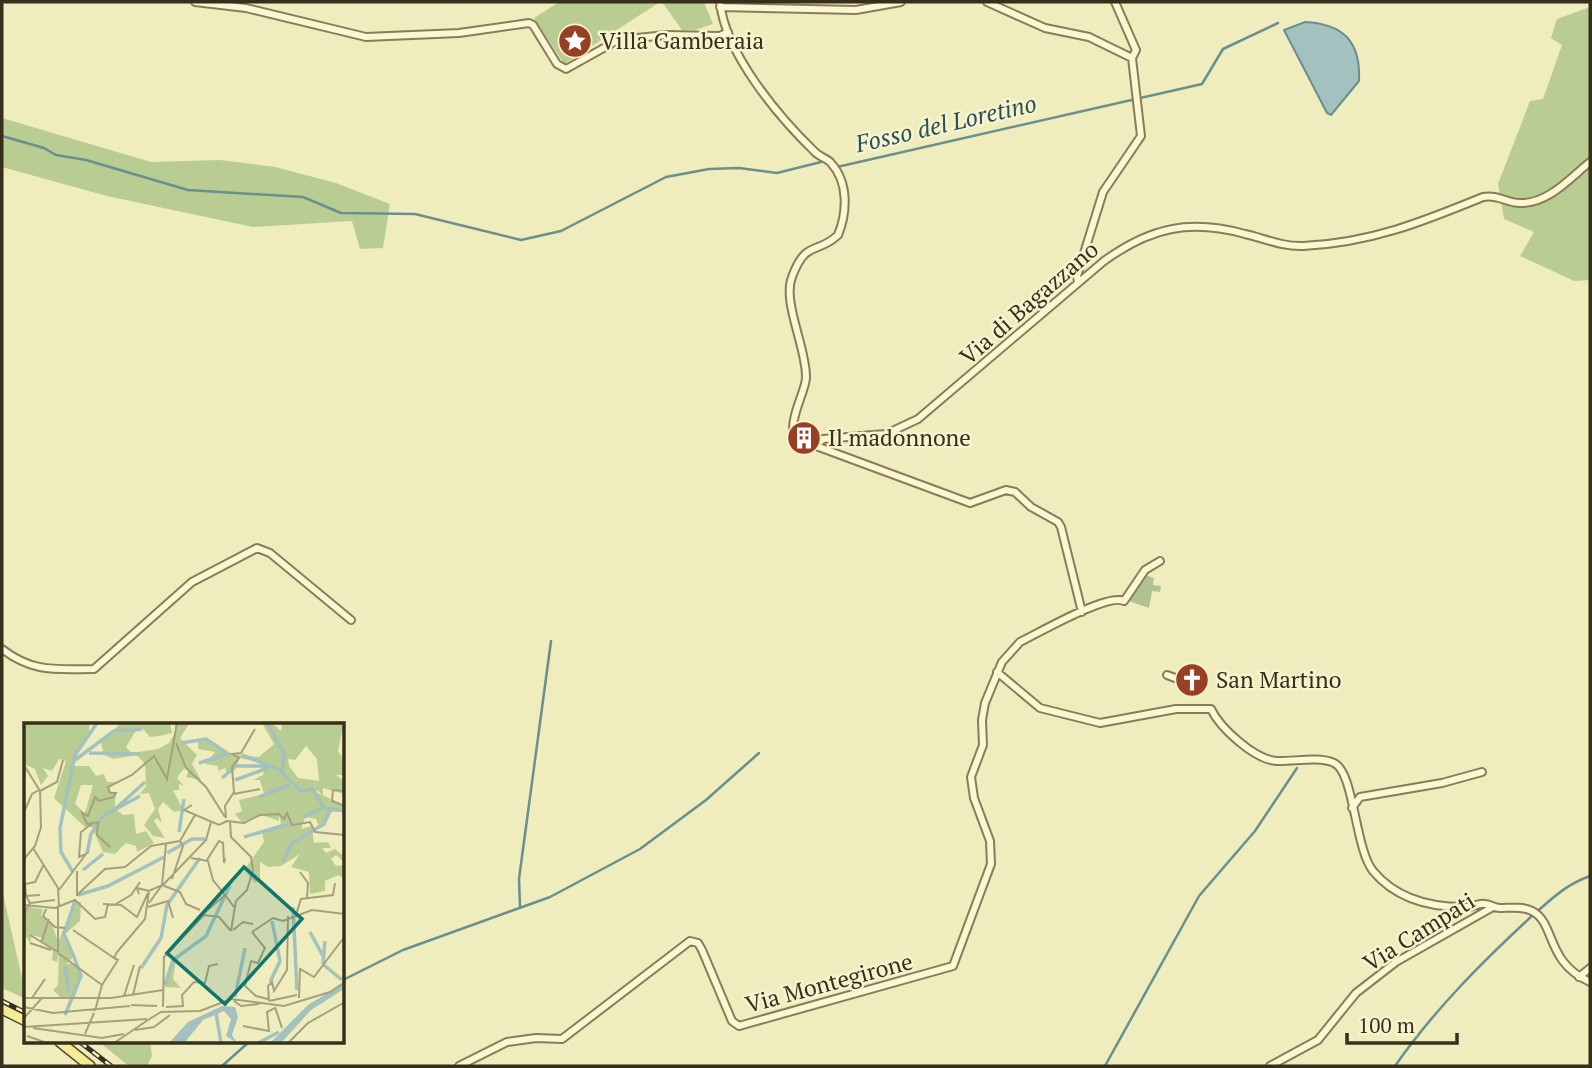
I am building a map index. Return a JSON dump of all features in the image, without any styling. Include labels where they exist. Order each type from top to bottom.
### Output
[{"type":"main road","points":[[2,1009],[24,1020]]},
{"type":"main road","points":[[62,1044],[88,1065]]},
{"type":"street","points":[[195,2],[246,8],[366,37],[470,33],[528,23],[533,25],[557,64],[566,69],[618,40],[666,35],[720,36],[728,32]]},
{"type":"street","points":[[901,2],[856,10],[720,4],[728,32],[774,107],[814,152],[833,165],[845,196],[845,213],[838,235],[803,254],[790,285],[806,381],[798,397],[794,437],[799,444],[816,446],[970,503],[1006,490],[1015,492],[1031,507],[1058,522],[1082,612]]},
{"type":"street","points":[[987,2],[1045,28],[1088,37],[1132,58]]},
{"type":"street","points":[[1078,284],[1077,276],[1103,192],[1141,136],[1132,58],[1136,50],[1115,2]]},
{"type":"street","name":"Via di Bagazzano","points":[[816,446],[822,439],[886,434],[918,419],[1119,250],[1172,228],[1207,225],[1297,246],[1382,236],[1483,197],[1494,195],[1519,204],[1544,198],[1590,162]]},
{"type":"street","points":[[2,649],[20,663],[34,668],[94,669],[192,582],[257,548],[270,553],[351,620]]},
{"type":"street","points":[[1160,561],[1145,570],[1124,601],[1112,600],[1020,642],[997,673],[1040,708],[1052,713],[1100,723],[1176,709],[1211,709],[1223,729]]},
{"type":"street","name":"Via Montegirone","points":[[459,1066],[507,1042],[537,1038],[562,1039],[690,941],[698,943],[732,1021],[739,1026],[948,969],[956,962],[991,864],[990,841],[974,798],[971,777],[983,745],[982,720],[997,673]]},
{"type":"street","points":[[1212,721],[1271,761],[1334,762],[1343,769],[1368,864],[1402,897],[1470,907],[1484,904],[1532,911],[1542,919],[1560,961],[1579,977],[1590,982]]},
{"type":"street","points":[[1352,808],[1360,797],[1482,772]]},
{"type":"street","points":[[1349,789],[1360,797]]},
{"type":"street","name":"Via Campati","points":[[1270,1066],[1318,1040],[1356,993],[1396,962],[1493,907]]},
{"type":"street","points":[[1579,977],[1590,968]]},
{"type":"green space","name":"Villa Gamberaia","points":[[559,2],[660,2],[564,64],[534,18]]},
{"type":"green space","name":"Villa Gamberaia","points":[[662,2],[704,2],[713,24],[695,30],[682,30]]},
{"type":"green space","points":[[1590,7],[1590,280],[1574,281],[1520,256],[1534,232],[1504,219],[1498,184],[1530,101],[1543,99],[1562,45],[1551,38],[1557,19]]},
{"type":"green space","points":[[2,118],[151,162],[220,160],[275,167],[336,183],[390,204],[383,248],[360,249],[352,221],[253,227],[107,196],[2,167]]},
{"type":"green space","points":[[1145,575],[1154,578],[1153,585],[1161,586],[1160,592],[1152,591],[1149,608],[1129,601]]},
{"type":"green space","points":[[2,889],[24,980],[24,998],[2,988]]},
{"type":"green space","points":[[102,1044],[150,1044],[152,1056],[147,1066],[129,1066]]},
{"type":"water","points":[[1305,22],[1330,26],[1339,31],[1353,45],[1357,55],[1359,81],[1331,115],[1327,113],[1284,30]]},
{"type":"waterway","name":"Fosso del Loretino","points":[[837,167],[1202,84],[1223,49],[1278,23]]},
{"type":"waterway","name":"Fosso del Loretino","points":[[2,136],[44,148],[56,155],[86,160],[188,190],[303,197],[341,213],[415,214],[521,240],[561,231],[666,177],[709,169],[739,168],[777,173],[825,161]]},
{"type":"waterway","points":[[520,907],[519,879],[551,641]]},
{"type":"waterway","points":[[345,979],[403,950],[550,897],[640,849],[706,800],[759,753]]},
{"type":"waterway","points":[[1105,1066],[1199,896],[1255,831],[1297,768]]},
{"type":"waterway","points":[[1395,1066],[1443,1006],[1496,950],[1560,892],[1590,876]]},
{"type":"waterway","points":[[222,1066],[247,1044]]},
{"type":"railway","points":[[2,1001],[24,1012]]},
{"type":"railway","points":[[83,1044],[111,1066]]},
{"type":"place","name":"Villa Gamberaia","points":[[575,41]]},
{"type":"place","name":"Il madonnone","points":[[804,438]]},
{"type":"place","name":"San Martino","points":[[1192,680]]}]
